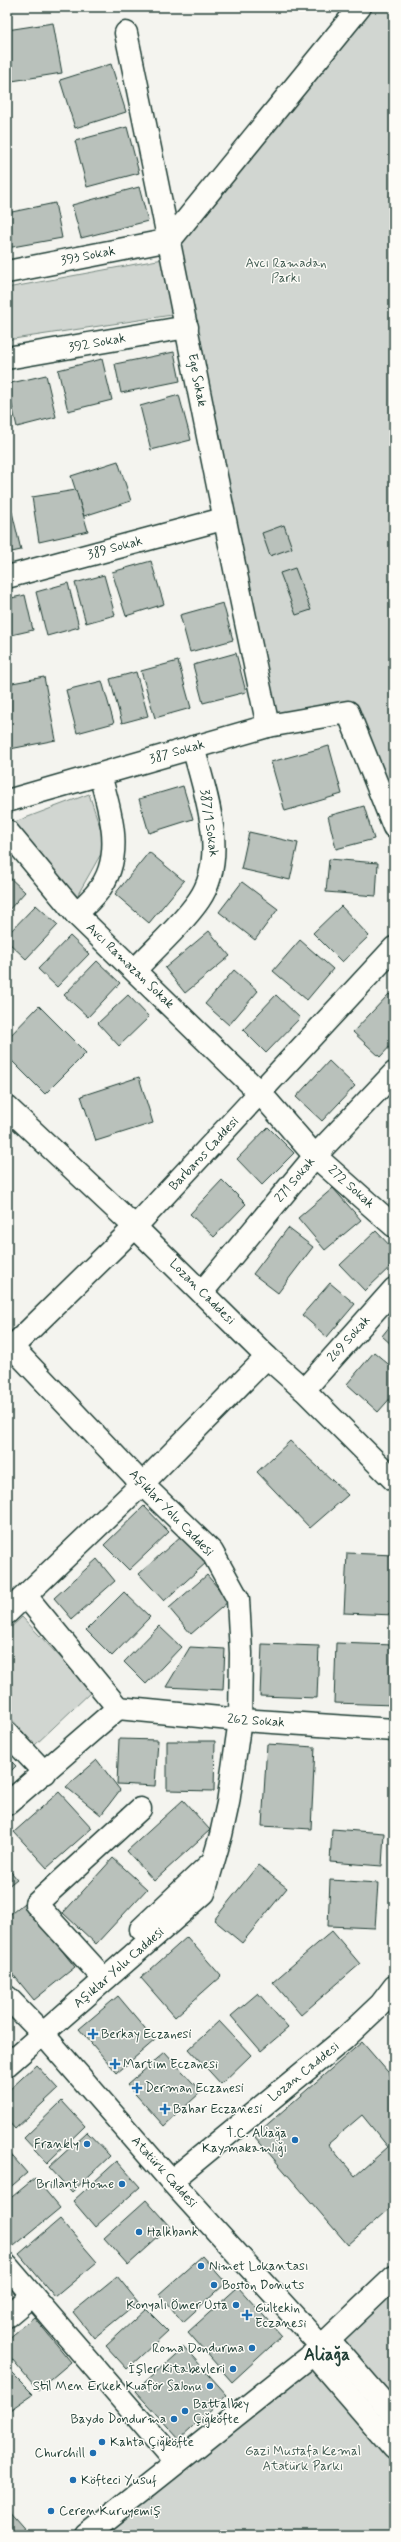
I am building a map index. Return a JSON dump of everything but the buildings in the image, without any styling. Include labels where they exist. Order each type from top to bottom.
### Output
[{"type":"street","points":[[170,240],[360,7]]},
{"type":"street","name":"Ege Sokak","points":[[126,33],[170,240],[223,519],[268,726]]},
{"type":"street","name":"393 Sokak","points":[[7,272],[170,240]]},
{"type":"street","name":"392 Sokak","points":[[7,358],[187,327]]},
{"type":"street","name":"389 Sokak","points":[[7,577],[223,519]]},
{"type":"street","name":"387 Sokak","points":[[7,801],[100,775],[192,746],[268,726],[348,712],[394,827]]},
{"type":"street","name":"387/1 Sokak","points":[[135,970],[200,899],[214,863],[214,842],[205,792],[192,746]]},
{"type":"street","points":[[76,914],[101,888],[112,864],[114,832],[100,775]]},
{"type":"street","name":"Avcı Ramazan Sokak","points":[[7,831],[76,914],[261,1094]]},
{"type":"street","name":"Barbaros Caddesi","points":[[9,1350],[135,1227],[261,1094],[394,948]]},
{"type":"street","name":"271 Sokak","points":[[202,1292],[315,1156],[394,1073]]},
{"type":"street","name":"272 Sokak","points":[[261,1094],[315,1156],[394,1226]]},
{"type":"street","name":"Lozan Caddesi","points":[[7,1106],[135,1227],[267,1357],[304,1390],[394,1480]]},
{"type":"street","name":"269 Sokak","points":[[304,1390],[394,1289]]},
{"type":"street","name":"Aşıklar Yolu Caddesi","points":[[7,2049],[39,2030],[204,1893],[228,1803],[240,1720],[238,1599],[212,1552],[9,1350]]},
{"type":"street","points":[[7,1613],[142,1484],[267,1357]]},
{"type":"street","points":[[7,1804],[45,1773],[118,1708],[26,1596]]},
{"type":"street","name":"262 Sokak","points":[[118,1708],[240,1720],[394,1730]]},
{"type":"street","points":[[7,1733],[45,1773]]},
{"type":"street","points":[[96,1970],[36,1904],[140,1809]]},
{"type":"street","name":"Aşıklar Yolu Caddesi","points":[[7,2065],[96,1970],[214,1860]]},
{"type":"street","name":"Lozan Caddesi","points":[[171,2181],[344,2039],[381,2004],[394,1987]]},
{"type":"street","name":"Atatürk Caddesi","points":[[7,1997],[39,2030],[171,2181],[321,2347],[394,2415]]},
{"type":"street","points":[[7,2266],[176,2462]]},
{"type":"street","points":[[86,2535],[321,2347],[394,2277]]},
{"type":"street","points":[[7,2316],[32,2295]]},
{"type":"street","name":"Atatürk Caddesi","points":[[321,2347],[394,2448]]},
{"type":"green space","name":"Avcı Ramadan Parkı","points":[[369,7],[394,7],[394,827],[348,712],[268,726],[170,240]]},
{"type":"green space","points":[[163,259],[172,315],[7,340],[7,288]]},
{"type":"green space","points":[[89,794],[106,845],[77,896],[12,823]]},
{"type":"green space","points":[[22,1617],[92,1691],[35,1745],[7,1714],[7,1631]]},
{"type":"green space","points":[[394,2277],[394,2415],[329,2340]]},
{"type":"green space","name":"Gazi Mustafa Kemal Atatürk Parkı","points":[[313,2354],[394,2448],[394,2535],[86,2535]]},
{"type":"place","name":"Berkay Eczanesi","points":[[93,2034]]},
{"type":"place","name":"Martım Eczanesi","points":[[115,2064]]},
{"type":"place","name":"Derman Eczanesi","points":[[137,2088]]},
{"type":"place","name":"Bahar Eczanesi","points":[[165,2109]]},
{"type":"place","name":"T.C. Aliağa Kaymakamlığı","points":[[295,2140]]},
{"type":"place","name":"Frankly","points":[[87,2144]]},
{"type":"place","name":"Brillant Home","points":[[122,2184]]},
{"type":"place","name":"Halkbank","points":[[139,2232]]},
{"type":"place","name":"Nimet Lokantası","points":[[201,2266]]},
{"type":"place","name":"Boston Donuts","points":[[214,2285]]},
{"type":"place","name":"Konyalı Ömer Usta","points":[[236,2305]]},
{"type":"place","name":"Gültekin Eczanesi","points":[[247,2315]]},
{"type":"place","name":"Roma Dondurma","points":[[252,2348]]},
{"type":"place","name":"İşler Kitabevleri","points":[[233,2369]]},
{"type":"place","name":"Stil Men Erkek Kuaför Salonu","points":[[210,2386]]},
{"type":"place","name":"Battalbey Çiğköfte","points":[[185,2411]]},
{"type":"place","name":"Baydo Dondurma","points":[[174,2419]]},
{"type":"place","name":"Kahta Çiğköfte","points":[[102,2442]]},
{"type":"place","name":"Churchill","points":[[93,2453]]},
{"type":"place","name":"Köfteci Yusuf","points":[[73,2480]]},
{"type":"place","name":"Ceren Kuruyemiş","points":[[51,2511]]},
{"type":"district","name":"Aliağa","points":[[327,2355]]}]
